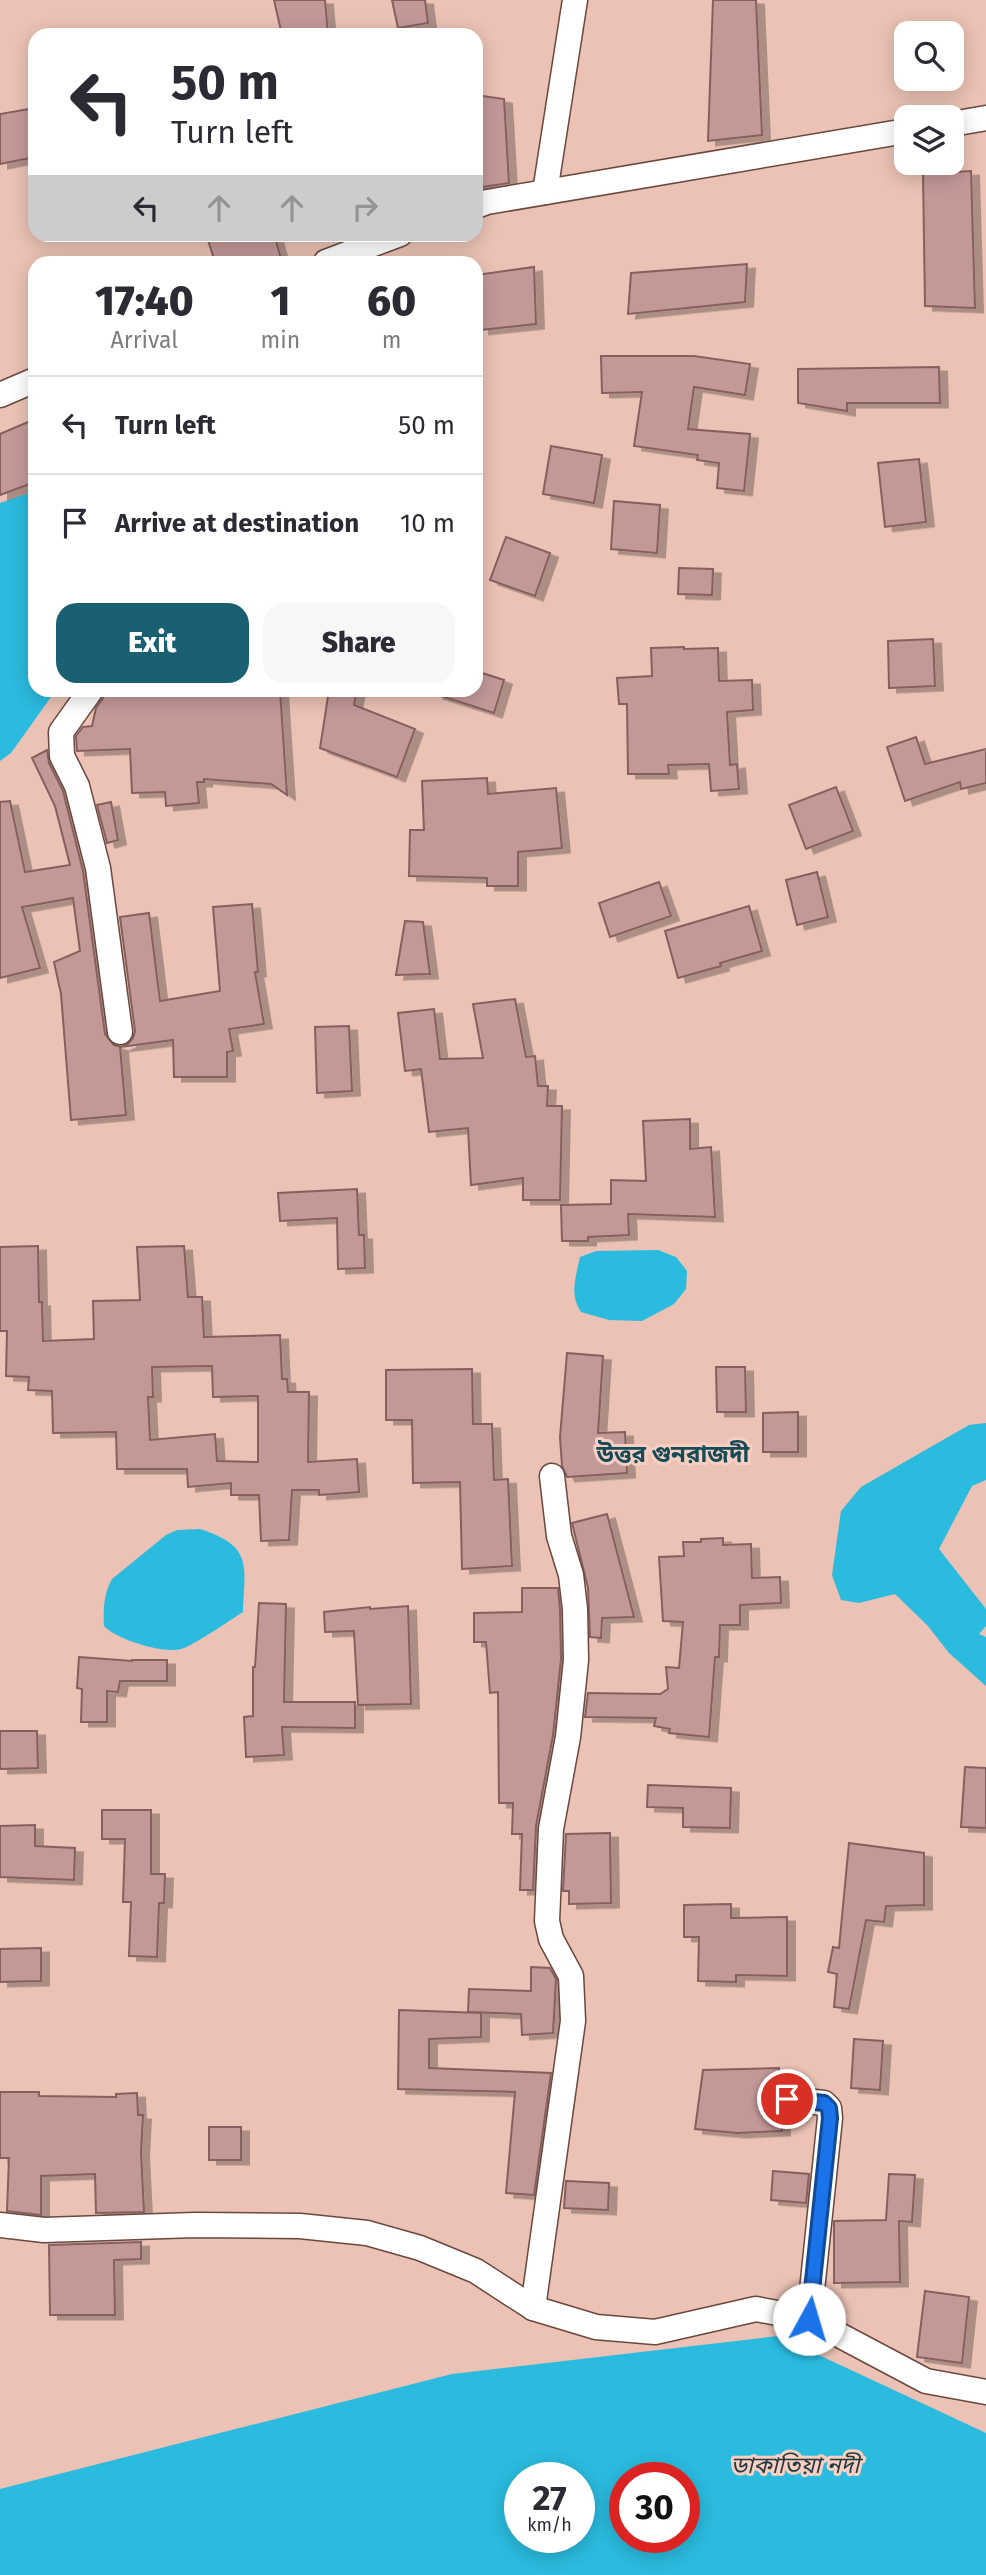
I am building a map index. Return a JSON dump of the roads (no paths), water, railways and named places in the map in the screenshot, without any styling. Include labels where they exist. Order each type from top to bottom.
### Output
[{"type":"street","points":[[545,192],[575,0]]},
{"type":"street","points":[[964,122],[986,118]]},
{"type":"street","points":[[483,203],[894,133]]},
{"type":"street","points":[[343,256],[379,242]]},
{"type":"street","points":[[0,395],[28,383]]},
{"type":"street","points":[[86,697],[61,732],[62,756],[77,786],[98,868],[120,1032]]},
{"type":"street","points":[[533,2308],[573,2021],[571,1976],[551,1939],[547,1921],[551,1829],[568,1737],[576,1660],[571,1575],[559,1536],[552,1476]]},
{"type":"street","points":[[787,2099],[824,2103],[829,2108],[830,2118],[809,2319]]},
{"type":"street","points":[[0,2225],[44,2230],[195,2225],[300,2226],[367,2233],[420,2248],[477,2271],[533,2308],[596,2327],[655,2332],[756,2309],[809,2319],[926,2381],[986,2392]]},
{"type":"water","points":[[28,493],[28,697],[51,697],[11,753],[0,761],[0,503]]},
{"type":"water","points":[[658,1250],[676,1257],[687,1271],[686,1289],[674,1304],[642,1321],[609,1320],[581,1312],[574,1292],[580,1257],[596,1251]]},
{"type":"water","points":[[986,1423],[986,1480],[972,1486],[939,1549],[986,1609],[986,1626],[979,1634],[986,1637],[986,1686],[949,1653],[928,1626],[895,1594],[859,1603],[841,1600],[832,1575],[841,1511],[861,1487],[969,1425]]},
{"type":"water","points":[[200,1529],[229,1543],[242,1559],[245,1582],[243,1612],[194,1643],[173,1650],[140,1644],[118,1636],[104,1626],[105,1601],[112,1579],[166,1535],[177,1530]]},
{"type":"water","name":"ডাকাতিয়া নদী","points":[[778,2336],[986,2433],[986,2575],[0,2575],[0,2489],[452,2374]]},
{"type":"district","name":"উত্তর গুনরাজদী","points":[[673,1454]]}]
